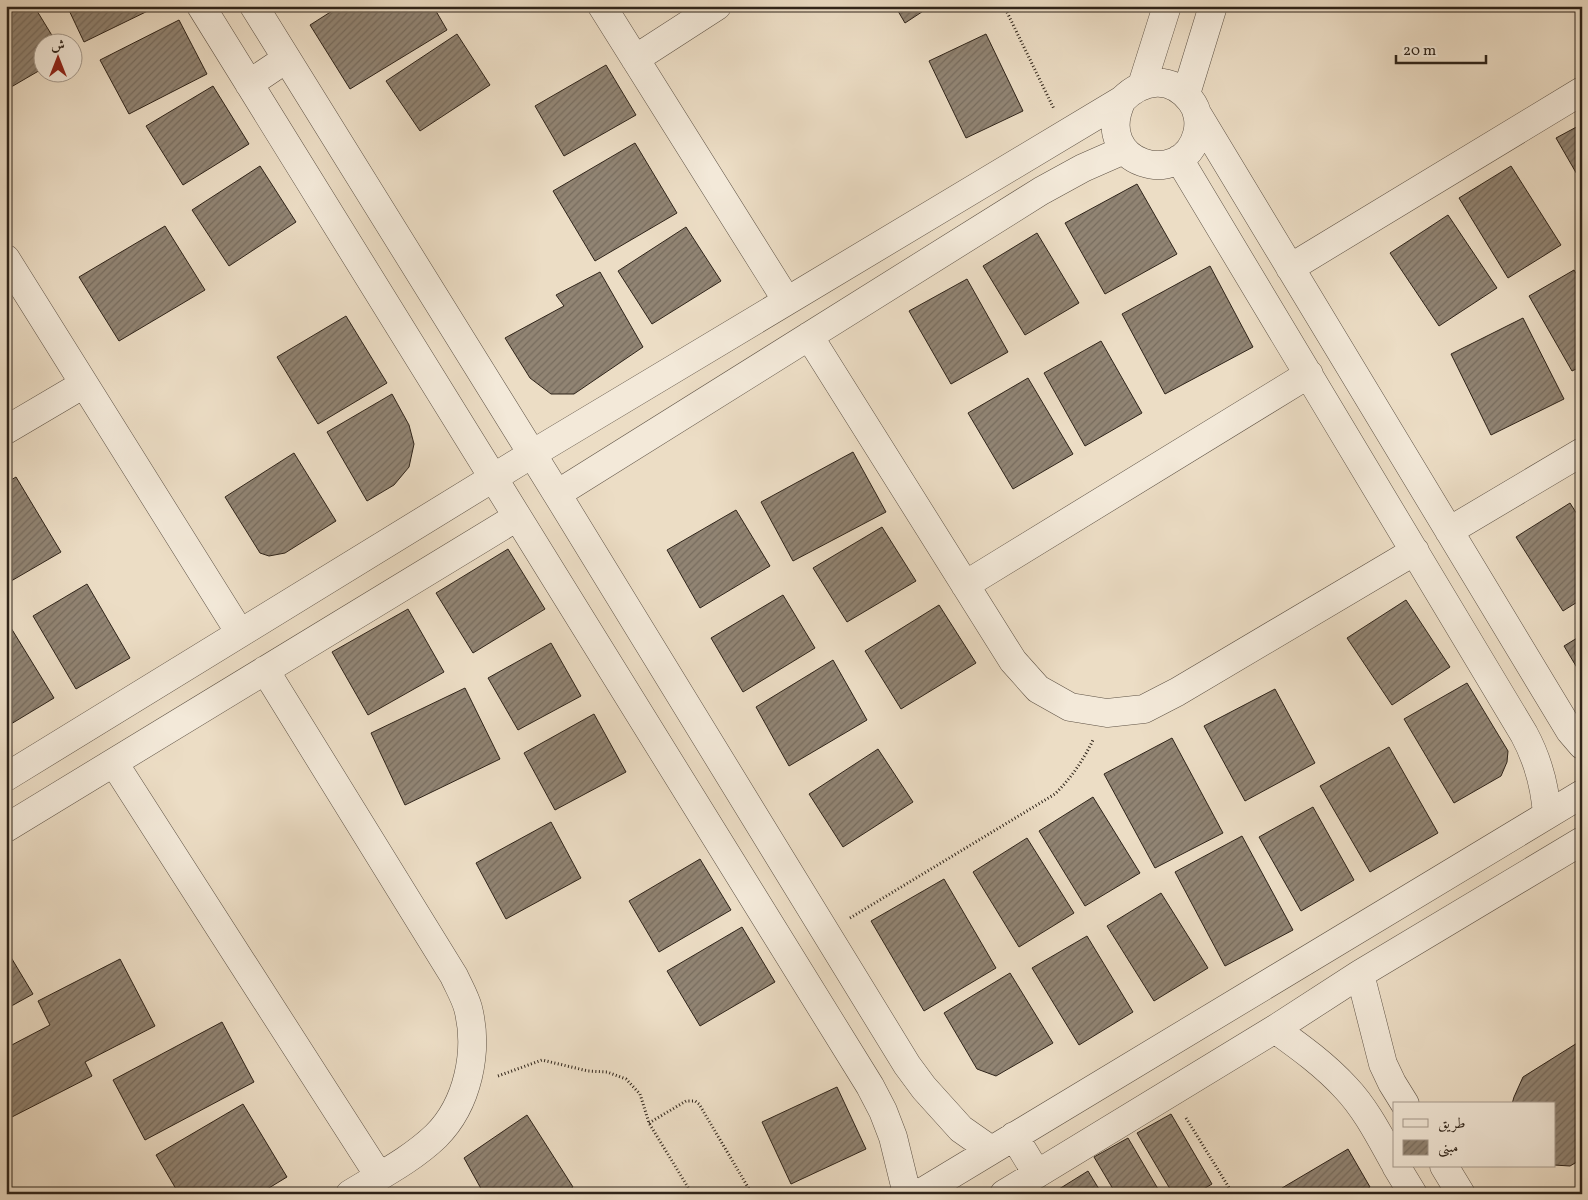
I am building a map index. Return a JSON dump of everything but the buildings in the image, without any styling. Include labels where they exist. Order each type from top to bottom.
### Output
[{"type":"street","points":[[201,6],[870,1086],[883,1111],[893,1137],[907,1194]]},
{"type":"street","points":[[254,6],[557,494],[907,1065],[924,1088],[961,1128],[990,1150]]},
{"type":"street","points":[[602,6],[787,301]]},
{"type":"street","points":[[635,59],[717,6]]},
{"type":"street","points":[[1167,6],[1132,92],[1116,112],[1115,126],[1117,139],[1124,150],[1133,159],[1150,165],[1168,164],[1179,159],[1188,151],[1195,140],[1198,128],[1192,105],[1213,6]]},
{"type":"street","points":[[249,84],[286,59]]},
{"type":"street","points":[[6,777],[532,454],[1066,134],[1132,92],[1157,82],[1172,85],[1192,105],[1570,731],[1582,745]]},
{"type":"street","points":[[1290,268],[1582,91]]},
{"type":"street","points":[[557,494],[1041,190],[1083,168],[1124,150]]},
{"type":"street","points":[[1179,159],[1534,753],[1546,794],[1547,815]]},
{"type":"street","points":[[6,259],[240,633]]},
{"type":"street","points":[[809,336],[1012,661],[1038,689],[1070,706],[1107,714],[1144,708],[1177,692],[1415,551]]},
{"type":"street","points":[[965,585],[1309,374]]},
{"type":"street","points":[[6,430],[84,384]]},
{"type":"street","points":[[1449,530],[1582,452]]},
{"type":"street","points":[[6,828],[517,517]]},
{"type":"street","points":[[265,670],[454,976],[468,1008],[473,1042],[469,1075],[457,1108],[436,1135],[410,1157],[350,1194]]},
{"type":"street","points":[[680,780],[718,757]]},
{"type":"street","points":[[114,763],[379,1176]]},
{"type":"street","points":[[919,1194],[1582,794]]},
{"type":"street","points":[[1004,1194],[1275,1029],[1360,974],[1582,841]]},
{"type":"street","points":[[1360,974],[1383,1064],[1404,1102]]},
{"type":"street","points":[[1275,1029],[1307,1052],[1347,1088],[1362,1108],[1393,1160]]},
{"type":"street","points":[[1014,1136],[1037,1174]]},
{"type":"street","points":[[1397,1168],[1413,1194]]},
{"type":"street","points":[[1445,1168],[1461,1194]]},
{"type":"path","points":[[1004,6],[1066,134]]},
{"type":"path","points":[[826,933],[1055,794],[1081,764],[1107,714]]},
{"type":"path","points":[[491,1082],[498,1076],[542,1060],[588,1071],[607,1072],[626,1079],[640,1094],[649,1123],[692,1194]]},
{"type":"path","points":[[1171,1092],[1233,1194]]},
{"type":"path","points":[[649,1123],[686,1101],[695,1101],[699,1104],[752,1194]]}]
